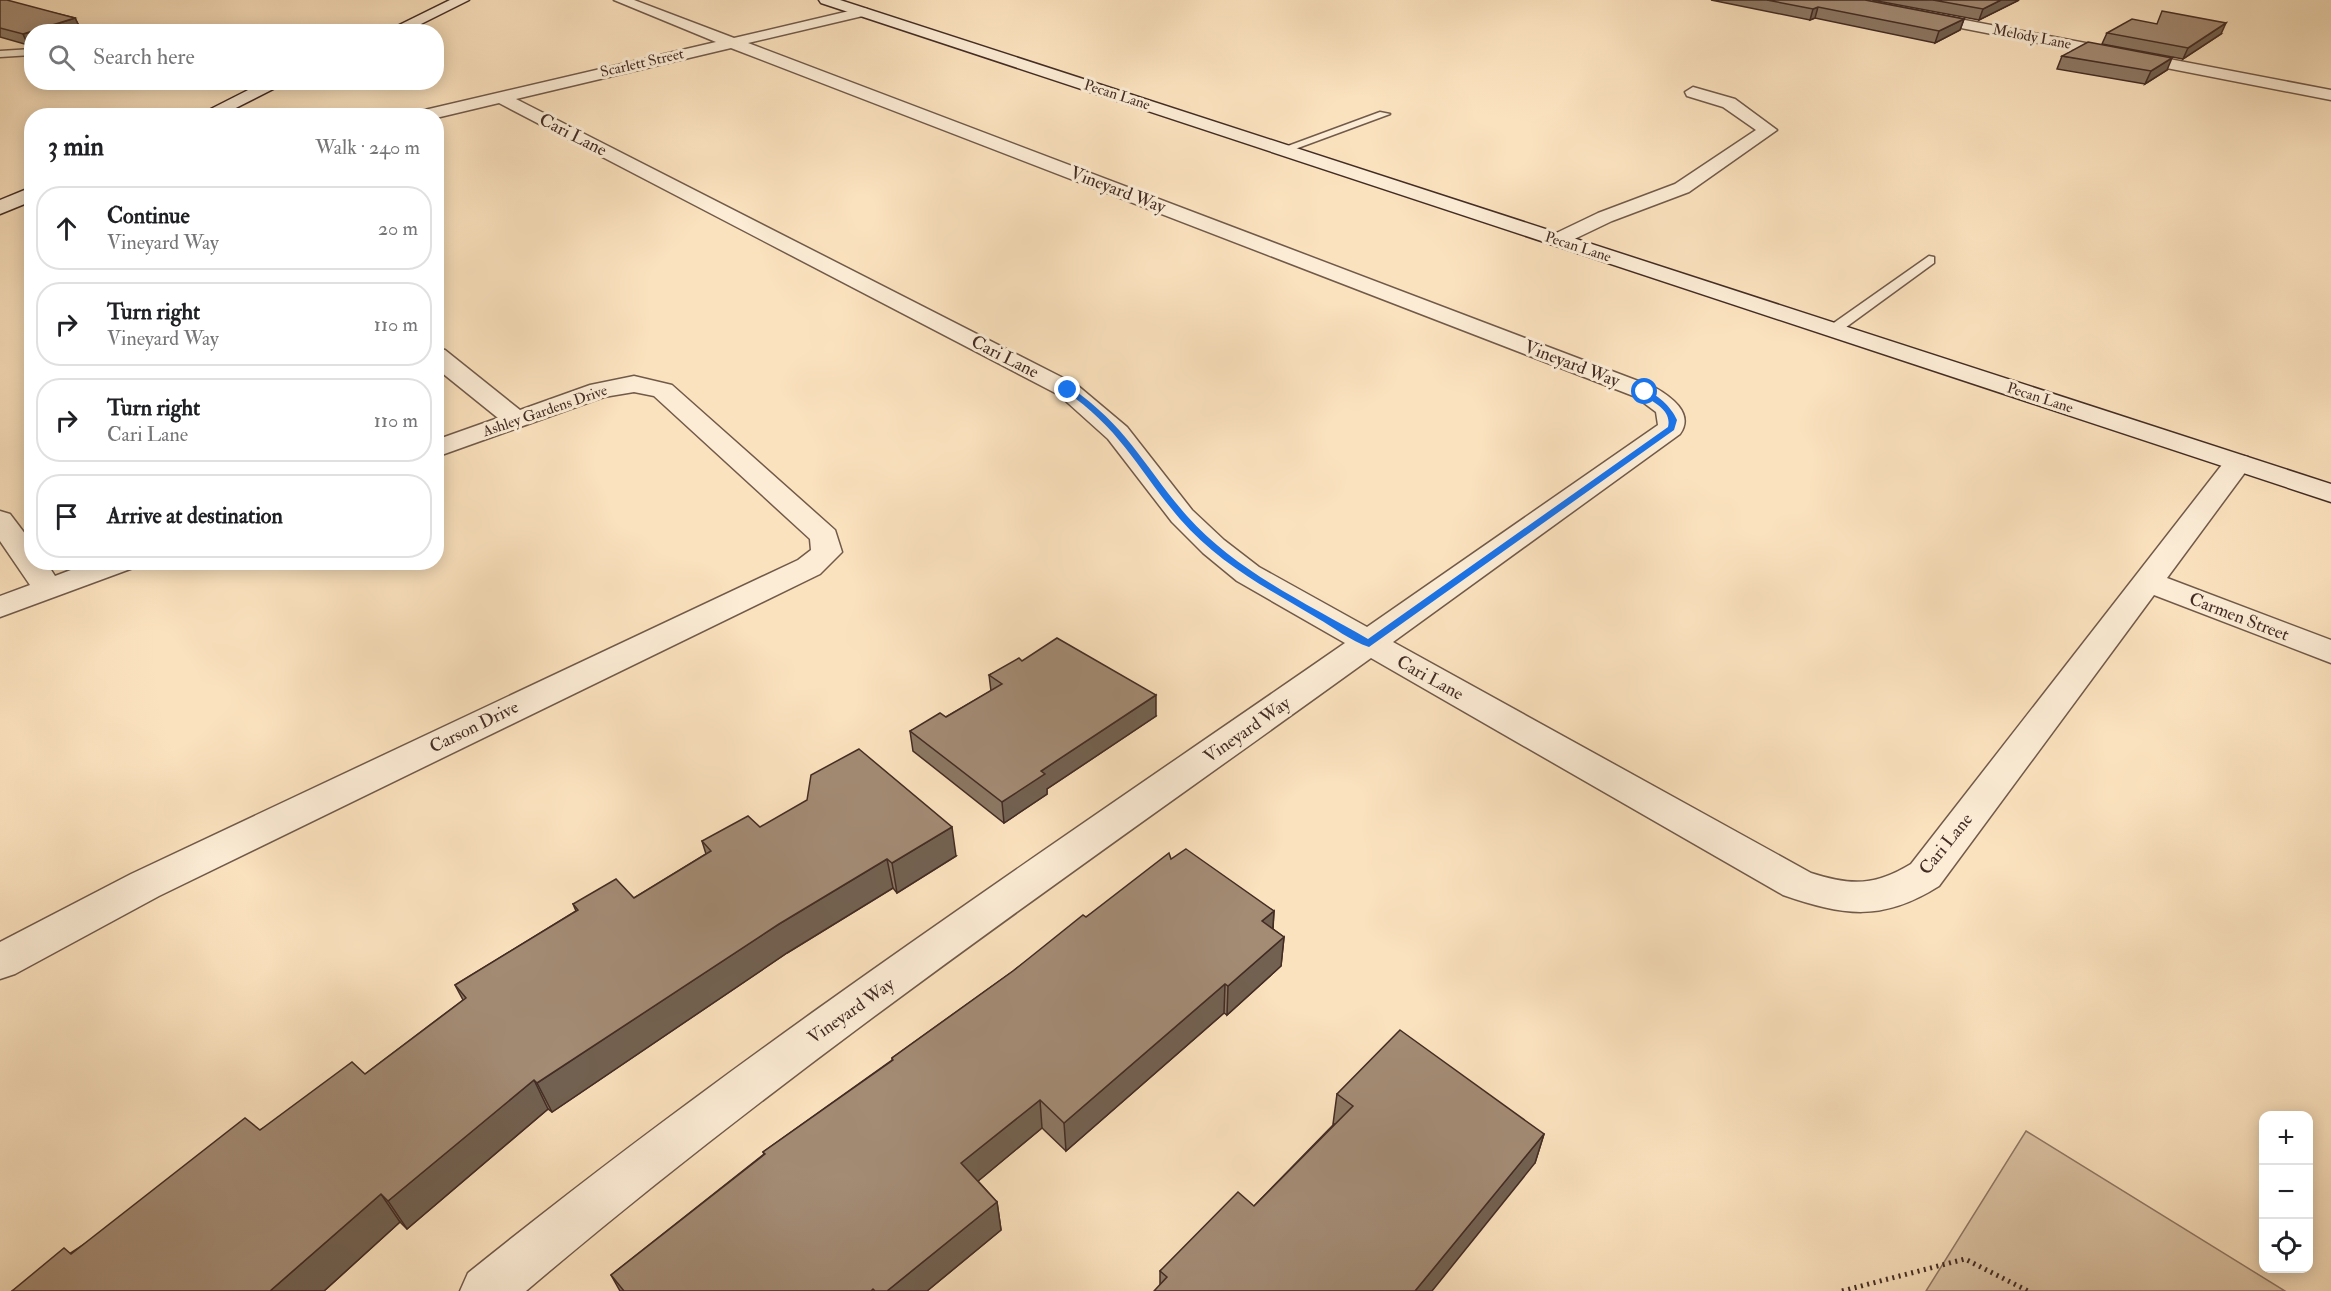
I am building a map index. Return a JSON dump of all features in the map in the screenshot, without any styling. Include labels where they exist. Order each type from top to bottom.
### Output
[{"type":"street","points":[[410,24],[462,0]]},
{"type":"street","name":"Vineyard Way","points":[[486,1291],[597,1199],[800,1046],[1671,428],[1673,420],[1669,410],[1645,392],[621,0]]},
{"type":"street","name":"Pecan Lane","points":[[826,0],[2331,493]]},
{"type":"street","name":"Melody Lane","points":[[1838,0],[2331,95]]},
{"type":"street","name":"Scarlett Street","points":[[444,110],[862,12]]},
{"type":"street","points":[[222,108],[262,90]]},
{"type":"street","points":[[1557,240],[1605,217],[1682,188],[1768,130],[1729,103],[1693,92]]},
{"type":"street","name":"Cari Lane","points":[[498,96],[1068,390],[1096,408],[1118,431],[1184,518],[1212,546],[1248,574],[1797,884],[1834,897],[1871,900],[1905,889],[1925,875],[2238,463]]},
{"type":"street","points":[[0,208],[24,198]]},
{"type":"street","points":[[444,361],[517,420]]},
{"type":"street","name":"Ashley Gardens Drive","points":[[444,446],[599,390],[634,384],[663,390],[737,457]]},
{"type":"street","name":"Carson Drive","points":[[0,962],[156,879],[820,560],[827,552],[824,536],[737,457]]},
{"type":"street","points":[[0,520],[24,554]]},
{"type":"street","points":[[36,570],[49,589]]},
{"type":"street","points":[[0,607],[100,570]]},
{"type":"street","name":"Carmen Street","points":[[2148,582],[2331,652]]},
{"type":"lane","points":[[0,54],[24,52]]},
{"type":"lane","points":[[1283,150],[1384,114]]},
{"type":"lane","points":[[1833,330],[1929,260]]},
{"type":"path","points":[[1842,1291],[1965,1259],[2028,1291]]},
{"type":"shaded area","points":[[2026,1131],[2285,1291],[1926,1291]]},
{"type":"building","points":[[0,0],[75,18],[56,24],[24,24],[23,34],[0,28]]},
{"type":"building","points":[[1767,0],[1865,0],[1964,19],[1939,31],[1818,7],[1813,9]]},
{"type":"building","points":[[1933,0],[2001,0],[1983,9]]},
{"type":"building","points":[[2162,11],[2226,23],[2188,48],[2107,33],[2132,19],[2157,24]]},
{"type":"building","points":[[2088,42],[2172,58],[2151,71],[2062,56]]},
{"type":"building","points":[[1057,638],[1156,695],[1041,771],[1045,774],[1002,802],[910,731],[940,713],[946,717],[1002,684],[989,675],[1019,658],[1022,661]]},
{"type":"building","points":[[859,749],[952,827],[892,863],[887,859],[779,924],[537,1083],[534,1080],[388,1201],[381,1194],[270,1291],[12,1291],[64,1248],[71,1254],[245,1118],[260,1130],[352,1062],[365,1074],[466,998],[455,985],[578,910],[573,904],[616,879],[634,898],[711,851],[702,841],[748,816],[760,827],[807,800],[811,775]]},
{"type":"building","points":[[1186,849],[1274,911],[1262,921],[1284,937],[1228,986],[1225,984],[1064,1123],[1040,1100],[961,1163],[997,1202],[887,1291],[873,1289],[871,1291],[624,1291],[611,1275],[765,1154],[763,1152],[893,1060],[892,1058],[1013,971],[1083,915],[1086,917],[1169,853],[1171,859]]},
{"type":"building","points":[[1400,1030],[1544,1134],[1415,1291],[1154,1291],[1167,1277],[1160,1271],[1238,1192],[1254,1206],[1353,1106],[1337,1094]]},
{"type":"route","points":[[1068,390],[1096,408],[1118,431],[1184,518],[1212,546],[1248,574],[1369,644],[1671,428],[1673,420],[1669,410],[1645,392]]}]
